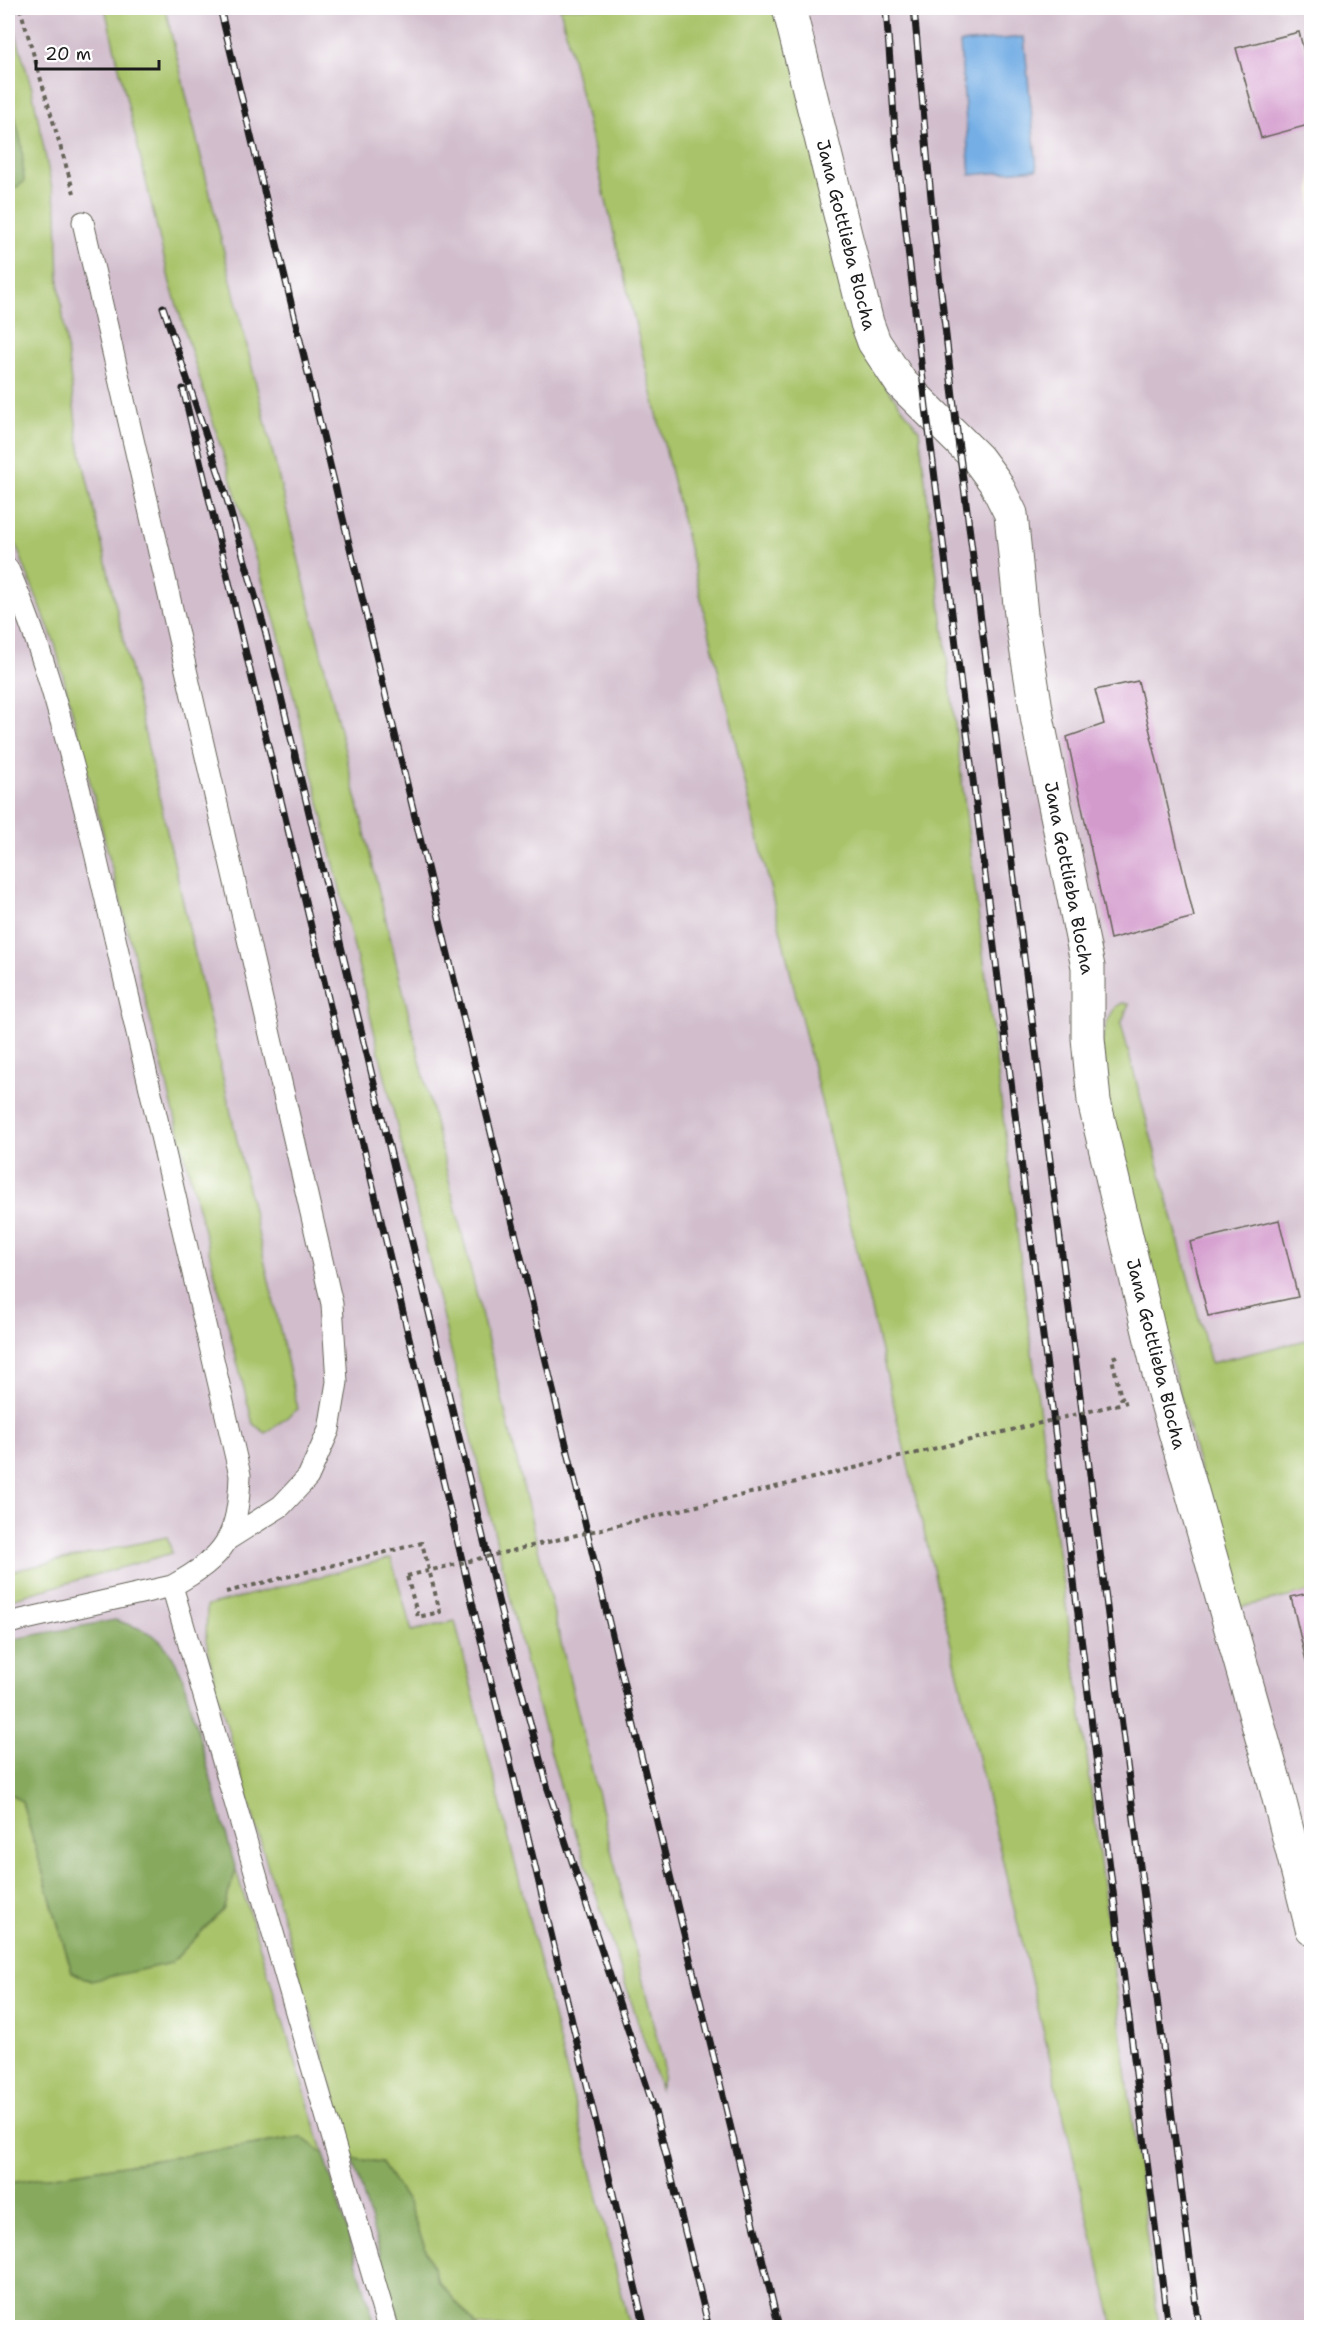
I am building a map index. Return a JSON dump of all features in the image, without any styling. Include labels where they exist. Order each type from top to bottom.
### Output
[{"type":"street","name":"Jana Gottlieba Blocha","points":[[789,8],[867,323],[874,342],[901,384],[978,459],[995,482],[1011,514],[1021,615],[1038,722],[1088,967],[1088,1038],[1094,1101],[1162,1386],[1276,1787],[1311,1928]]},
{"type":"lane","points":[[8,1623],[174,1595],[230,1538],[281,1506],[308,1477],[329,1430],[337,1382],[332,1304],[83,222]]},
{"type":"lane","points":[[8,569],[24,607],[57,706],[86,814],[234,1443],[240,1475],[239,1509],[230,1538]]},
{"type":"lane","points":[[174,1595],[388,2328]]},
{"type":"path","points":[[20,8],[83,222]]},
{"type":"path","points":[[174,1595],[422,1543],[440,1612],[418,1617],[407,1576],[1115,1405]]},
{"type":"shaded area","points":[[8,8],[1311,8],[1311,2327],[8,2328]]},
{"type":"green space","points":[[8,8],[32,89],[57,213],[59,284],[78,439],[298,1409],[266,1433],[253,1424],[55,644],[8,525]]},
{"type":"green space","points":[[105,8],[165,8],[664,2068],[660,2089],[560,1785],[526,1664],[278,631],[170,283]]},
{"type":"green space","points":[[560,8],[779,8],[881,380],[919,430],[1025,1296],[1052,1510],[1080,1701],[1158,2327],[1114,2327]]},
{"type":"green space","points":[[8,85],[22,146],[24,182],[12,190],[8,186]]},
{"type":"green space","points":[[1122,1003],[1129,1004],[1121,1024],[1211,1363],[1311,1339],[1311,1592],[1236,1608],[1112,1136],[1101,1044],[1107,1022],[1115,1007]]},
{"type":"green space","points":[[167,1537],[172,1553],[8,1600],[8,1572]]},
{"type":"green space","points":[[391,1558],[412,1631],[455,1621],[630,2327],[475,2326],[438,2281],[408,2203],[381,2162],[353,2159],[217,1692],[206,1640],[207,1606]]},
{"type":"green space","points":[[115,1620],[140,1629],[156,1638],[169,1652],[182,1675],[236,1870],[223,1910],[171,1963],[91,1981],[72,1972],[22,1802],[8,1792],[8,1640]]},
{"type":"green space","points":[[8,1792],[22,1802],[72,1972],[223,1910],[236,1870],[324,2154],[301,2137],[10,2183],[8,2181]]},
{"type":"green space","points":[[301,2137],[324,2154],[376,2327],[8,2327],[8,2181],[10,2183]]},
{"type":"green space","points":[[353,2159],[381,2162],[408,2203],[438,2281],[478,2327],[401,2327]]},
{"type":"water","points":[[1024,37],[1037,169],[970,175],[960,43]]},
{"type":"building","points":[[1299,32],[1312,82],[1312,124],[1261,138],[1236,48]]},
{"type":"building","points":[[1138,681],[1194,917],[1110,939],[1067,737],[1104,724],[1095,690]]},
{"type":"building","points":[[1279,1220],[1298,1297],[1208,1316],[1190,1242]]},
{"type":"building","points":[[1312,1592],[1312,1682],[1311,1682],[1291,1597]]},
{"type":"railway","points":[[220,8],[779,2328]]},
{"type":"railway","points":[[886,8],[896,143],[926,407],[1168,2328]]},
{"type":"railway","points":[[914,8],[934,231],[958,440],[1199,2328]]},
{"type":"railway","points":[[163,307],[223,486],[265,630],[507,1637],[548,1789],[655,2111],[709,2328]]},
{"type":"railway","points":[[183,389],[645,2328]]}]
